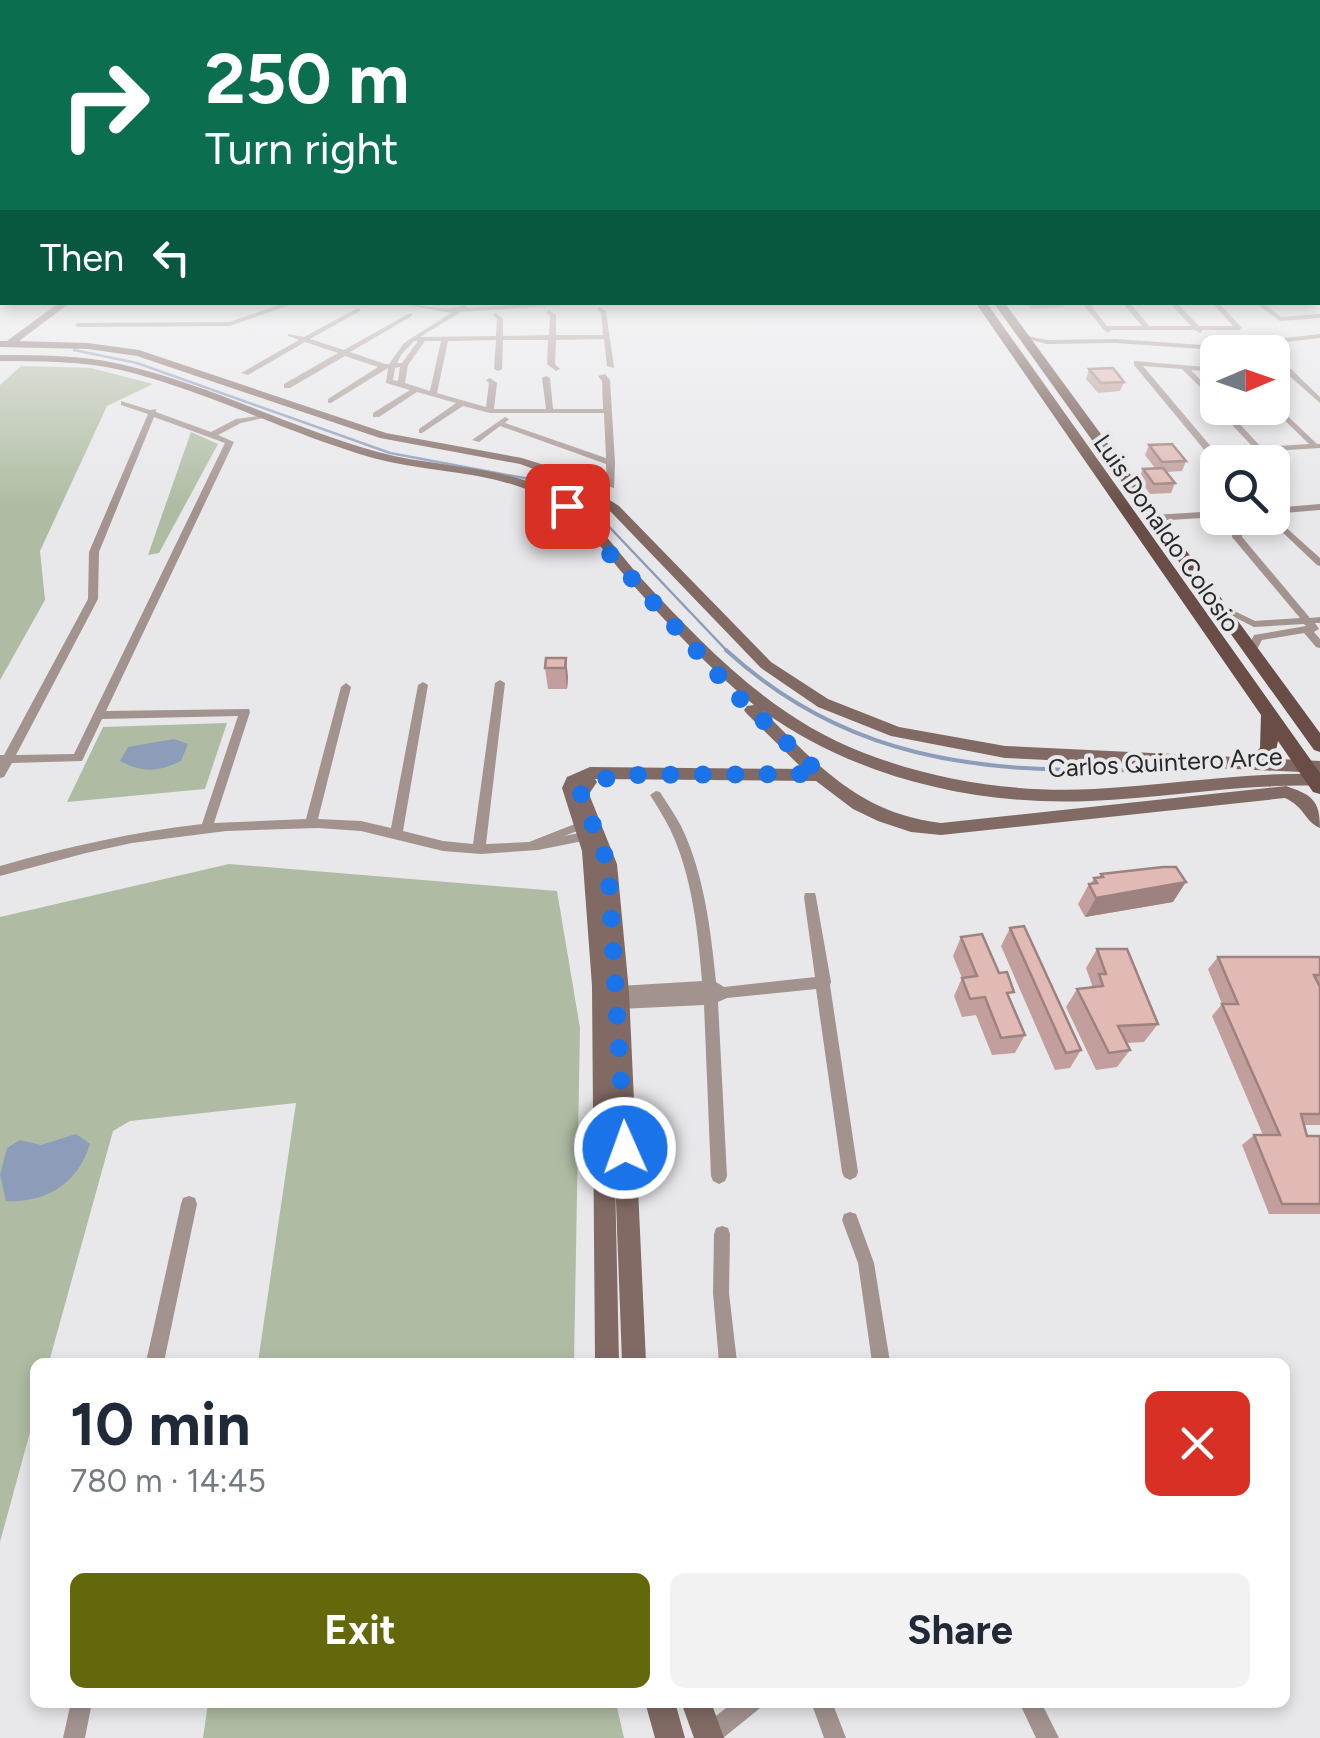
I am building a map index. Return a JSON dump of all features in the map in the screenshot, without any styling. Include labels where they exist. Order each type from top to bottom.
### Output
[{"type":"main road","name":"Carlos Quintero Arce","points":[[56,345],[155,357],[384,436],[522,462],[562,474],[615,509],[766,666],[823,703],[870,724],[977,750],[1252,763],[1316,776]]},
{"type":"main road","name":"Luis Donaldo Colosio","points":[[1009,345],[1152,552],[1316,776]]},
{"type":"main road","name":"Luis Donaldo Colosio","points":[[1028,345],[1215,605],[1320,742]]},
{"type":"main road","name":"Carlos Quintero Arce","points":[[2,346],[118,366],[373,454],[506,479],[558,500],[582,519],[715,666],[752,700],[800,730],[856,756],[952,785],[1056,796],[1316,776]]},
{"type":"main road","points":[[1042,395],[1070,406]]},
{"type":"main road","points":[[1152,552],[1163,549],[1180,554]]},
{"type":"main road","points":[[715,666],[777,734],[866,810],[931,828],[1284,792],[1304,800],[1320,822]]},
{"type":"main road","points":[[1252,763],[1269,750],[1272,742],[1268,714]]},
{"type":"main road","points":[[777,734],[800,730]]},
{"type":"main road","points":[[591,829],[569,796],[573,781],[580,776],[820,774]]},
{"type":"main road","points":[[615,775],[582,788],[608,962],[634,1358]]},
{"type":"main road","points":[[1173,803],[1192,786]]},
{"type":"main road","points":[[607,1358],[612,1040],[619,998],[608,962]]},
{"type":"main road","points":[[662,1708],[670,1738]]},
{"type":"main road","points":[[698,1708],[709,1737]]},
{"type":"street","points":[[245,373],[296,345]]},
{"type":"street","points":[[321,345],[388,366],[404,364]]},
{"type":"street","points":[[288,386],[359,345]]},
{"type":"street","points":[[331,401],[388,366],[403,345]]},
{"type":"street","points":[[401,384],[404,364],[418,345]]},
{"type":"street","points":[[432,394],[444,345]]},
{"type":"street","points":[[498,369],[499,345]]},
{"type":"street","points":[[552,345],[551,364],[556,369]]},
{"type":"street","points":[[607,345],[611,366]]},
{"type":"street","points":[[1040,362],[1044,353],[1054,348],[1080,345]]},
{"type":"street","points":[[1156,345],[1200,349]]},
{"type":"street","points":[[1181,345],[1200,362]]},
{"type":"street","points":[[1196,345],[1200,349]]},
{"type":"street","points":[[1200,366],[1136,364],[1204,445]]},
{"type":"street","points":[[388,366],[389,381],[490,411],[608,411]]},
{"type":"street","points":[[1183,366],[1200,384]]},
{"type":"street","points":[[1290,373],[1320,401]]},
{"type":"street","points":[[602,376],[608,411],[611,486]]},
{"type":"street","points":[[546,378],[550,412]]},
{"type":"street","points":[[490,380],[490,411]]},
{"type":"street","points":[[376,415],[416,389]]},
{"type":"street","points":[[5,760],[76,760],[230,442],[124,403]]},
{"type":"street","points":[[422,430],[462,403]]},
{"type":"street","points":[[228,423],[240,408]]},
{"type":"street","points":[[0,774],[93,599],[94,552],[153,411]]},
{"type":"street","points":[[476,440],[516,412]]},
{"type":"street","points":[[210,433],[228,423],[264,417]]},
{"type":"street","points":[[1290,420],[1318,446]]},
{"type":"street","points":[[499,423],[611,463]]},
{"type":"street","points":[[1237,425],[1255,445]]},
{"type":"street","points":[[1290,448],[1318,446]]},
{"type":"street","points":[[1290,510],[1320,508]]},
{"type":"street","points":[[1154,518],[1200,515]]},
{"type":"street","points":[[1238,535],[1313,625],[1320,646]]},
{"type":"street","points":[[1290,535],[1320,563]]},
{"type":"street","points":[[1215,605],[1254,624],[1313,625]]},
{"type":"street","points":[[1252,651],[1258,637],[1313,625]]},
{"type":"street","points":[[479,849],[500,683]]},
{"type":"street","points":[[396,834],[423,685]]},
{"type":"street","points":[[311,824],[346,687]]},
{"type":"street","points":[[98,715],[245,712],[206,830]]},
{"type":"street","points":[[656,795],[674,816],[688,855],[715,992],[719,1176]]},
{"type":"street","points":[[0,871],[111,845],[206,830],[311,824],[364,826],[479,849],[532,844],[591,829]]},
{"type":"street","points":[[810,897],[850,1172]]},
{"type":"street","points":[[619,998],[824,982]]},
{"type":"street","points":[[156,1358],[189,1204]]},
{"type":"street","points":[[850,1220],[866,1263],[880,1358]]},
{"type":"street","points":[[722,1234],[721,1293],[728,1358]]},
{"type":"street","points":[[74,1738],[81,1708]]},
{"type":"street","points":[[709,1737],[745,1708]]},
{"type":"street","points":[[823,1708],[835,1738]]},
{"type":"street","points":[[1032,1708],[1048,1738]]},
{"type":"green space","points":[[21,366],[91,368],[153,384],[107,406],[40,551],[45,600],[0,680],[0,385]]},
{"type":"green space","points":[[191,432],[218,444],[159,553],[148,555]]},
{"type":"green space","points":[[227,723],[205,789],[67,802],[103,727]]},
{"type":"green space","points":[[229,864],[557,891],[580,1028],[574,1358],[259,1358],[296,1103],[130,1121],[113,1131],[50,1358],[30,1358],[30,1432],[0,1542],[0,917]]},
{"type":"green space","points":[[207,1708],[617,1708],[624,1738],[203,1738]]},
{"type":"water","points":[[174,739],[188,744],[181,761],[173,765],[143,769],[120,761],[128,747]]},
{"type":"water","points":[[76,1134],[90,1144],[69,1180],[35,1198],[6,1201],[0,1175],[7,1148],[20,1140],[41,1145]]},
{"type":"building","points":[[1113,368],[1124,382],[1101,383],[1089,369]]},
{"type":"building","points":[[1172,444],[1186,461],[1162,462],[1149,445]]},
{"type":"building","points":[[1163,468],[1175,483],[1154,484],[1143,469]]},
{"type":"building","points":[[546,658],[566,658],[565,668],[545,668]]},
{"type":"building","points":[[1176,867],[1186,882],[1096,898],[1089,884],[1097,883],[1094,878],[1103,877],[1101,874]]},
{"type":"building","points":[[1024,926],[1081,1050],[1066,1053],[1010,928]]},
{"type":"building","points":[[982,934],[999,973],[1007,972],[1014,992],[1007,993],[1025,1035],[1001,1038],[985,997],[970,999],[962,978],[977,976],[961,937]]},
{"type":"building","points":[[1097,949],[1127,949],[1158,1024],[1118,1026],[1130,1050],[1109,1053],[1077,989],[1103,986],[1099,974],[1106,974]]},
{"type":"building","points":[[1218,957],[1320,957],[1320,975],[1314,975],[1320,987],[1320,1114],[1301,1114],[1307,1136],[1320,1136],[1320,1204],[1282,1204],[1254,1135],[1280,1135],[1222,1004],[1238,1004]]},
{"type":"waterway","points":[[74,350],[137,363],[390,453],[546,482]]},
{"type":"waterway","points":[[546,482],[556,484]]},
{"type":"waterway","points":[[546,482],[597,514],[727,651]]},
{"type":"waterway","points":[[727,651],[771,687],[818,715],[866,737],[916,752],[1020,768],[1132,770]]},
{"type":"route","points":[[567,506],[715,666],[737,696],[820,774],[615,775],[582,788],[608,864],[619,992],[625,1148]]}]
